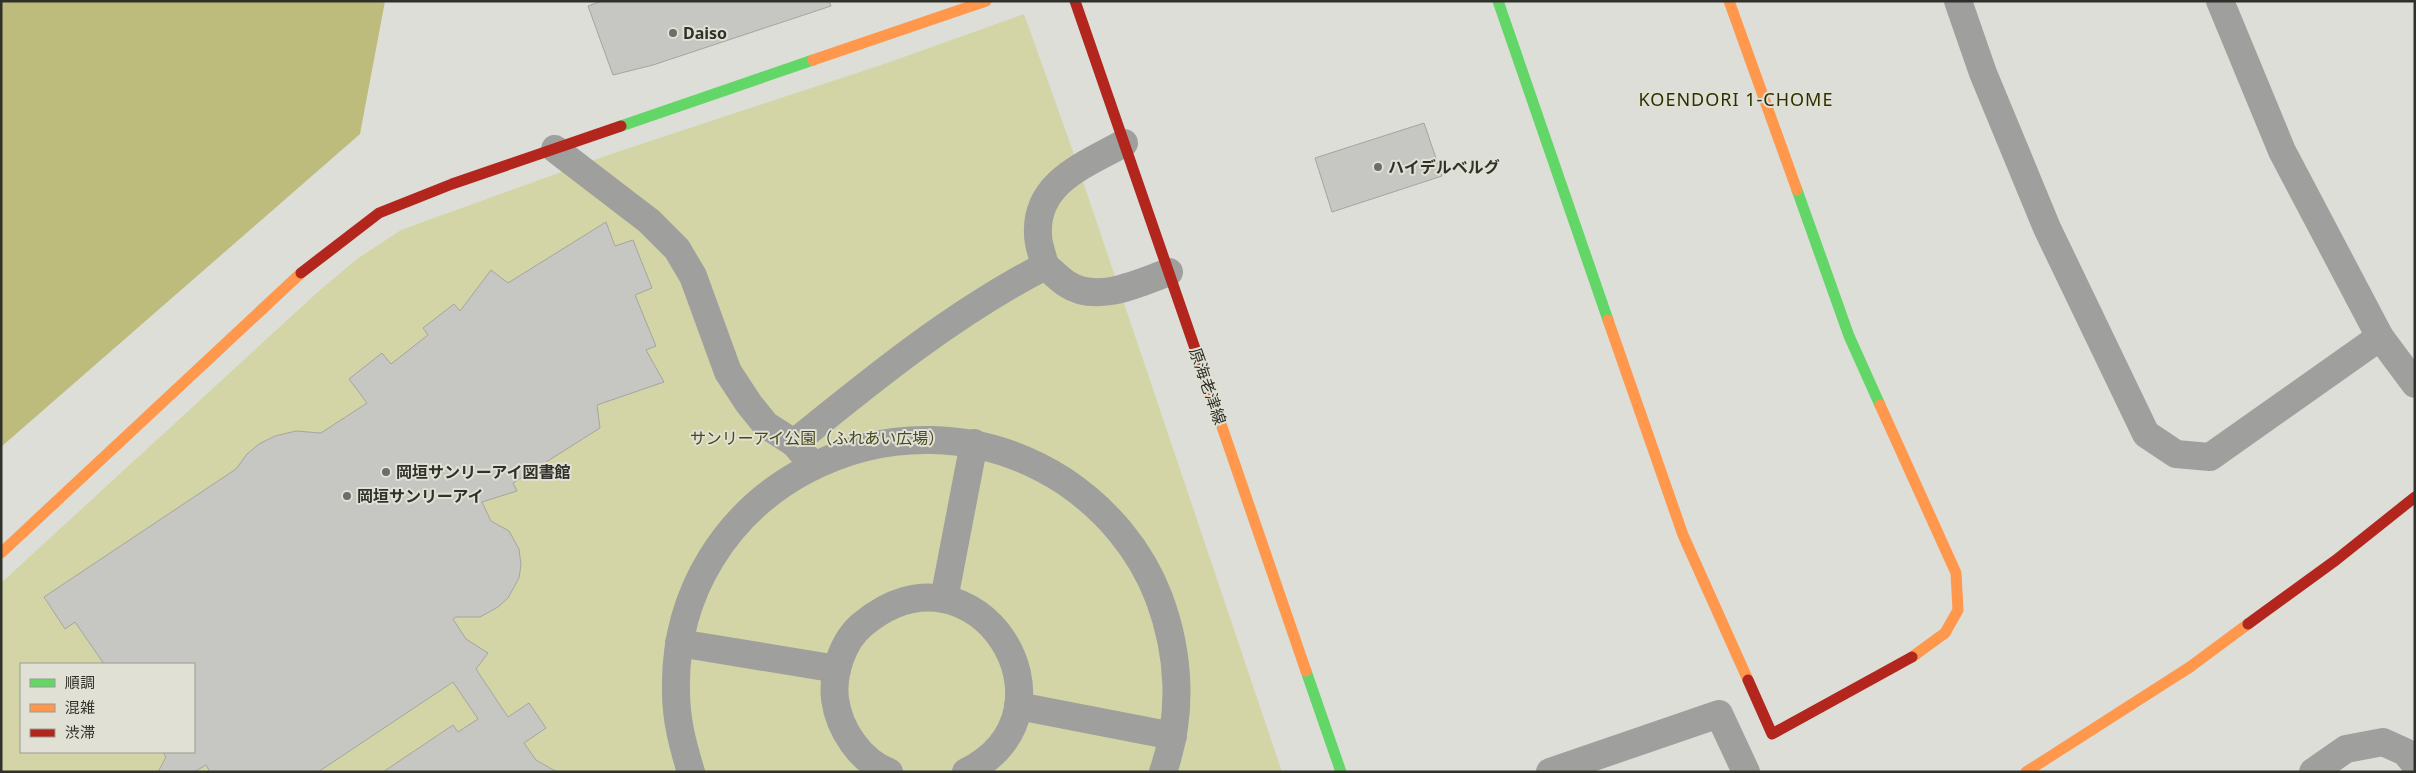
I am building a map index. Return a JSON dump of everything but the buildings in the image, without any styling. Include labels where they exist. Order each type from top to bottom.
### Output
[{"type":"street","points":[[1,553],[306,268],[379,213],[452,184],[986,1]]},
{"type":"street","name":"原海老津線","points":[[1075,1],[1341,772]]},
{"type":"street","points":[[1498,1],[1683,535],[1772,734],[1924,650],[1945,633],[1958,610],[1956,573],[1849,336],[1729,1]]},
{"type":"street","points":[[1958,1],[1983,73],[2047,228],[2146,434],[2176,454],[2210,456],[2380,337]]},
{"type":"street","points":[[2220,1],[2282,151],[2380,337],[2415,384]]},
{"type":"street","points":[[1124,143],[1068,174],[1045,197],[1038,235],[1046,266],[1068,284],[1085,291],[1104,292],[1125,288],[1169,272]]},
{"type":"street","points":[[555,149],[649,221],[677,249],[693,276],[728,372],[749,404],[766,425],[794,443],[813,466]]},
{"type":"street","points":[[794,443],[941,328],[1005,286],[1046,266]]},
{"type":"street","points":[[691,772],[681,741],[676,692],[680,643],[689,606],[701,580],[725,538],[750,510],[772,492],[813,466],[851,450],[891,441],[933,439],[974,444],[1012,454],[1048,470],[1072,486],[1109,518],[1134,549],[1154,583],[1169,629],[1175,658],[1177,697],[1173,736],[1163,772]]},
{"type":"street","points":[[944,599],[974,444]]},
{"type":"street","points":[[2026,772],[2190,667],[2336,560],[2415,497]]},
{"type":"street","points":[[889,772],[881,769],[858,750],[843,726],[835,698],[837,669],[845,647],[858,628],[876,613],[897,602],[920,598],[944,599],[967,606],[987,619],[1003,638],[1014,659],[1019,682],[1018,706],[1010,730],[997,749],[978,766],[966,772]]},
{"type":"street","points":[[680,643],[837,669]]},
{"type":"street","points":[[1018,706],[1173,736]]},
{"type":"street","points":[[1550,772],[1719,714],[1746,772]]},
{"type":"street","points":[[2313,772],[2346,748],[2383,742],[2405,752],[2415,764]]},
{"type":"green space","name":"サンリーアイ公園（ふれあい広場）","points":[[1024,14],[1070,143],[1282,772],[1,772],[1,583],[320,290],[357,259],[401,230],[614,153],[890,62]]},
{"type":"shaded area","points":[[1,1],[385,1],[360,134],[1,447]]},
{"type":"traffic: fast","points":[[1498,1],[1608,320]]},
{"type":"traffic: fast","points":[[621,126],[813,60]]},
{"type":"traffic: fast","points":[[1797,190],[1849,336],[1880,405]]},
{"type":"traffic: fast","points":[[1306,671],[1341,772]]},
{"type":"traffic: slow","points":[[813,60],[986,1]]},
{"type":"traffic: slow","points":[[1729,1],[1797,190]]},
{"type":"traffic: slow","points":[[1,553],[301,273]]},
{"type":"traffic: slow","points":[[1608,320],[1683,535],[1748,680]]},
{"type":"traffic: slow","points":[[1209,389],[1306,671]]},
{"type":"traffic: slow","points":[[1880,405],[1956,573],[1958,610],[1945,633],[1912,657]]},
{"type":"traffic: slow","points":[[2026,772],[2190,667],[2248,624]]},
{"type":"traffic: jam","points":[[1075,1],[1209,389]]},
{"type":"traffic: jam","points":[[301,273],[379,213],[452,184],[621,126]]},
{"type":"traffic: jam","points":[[2248,624],[2336,560],[2415,497]]},
{"type":"traffic: jam","points":[[1748,680],[1772,734],[1912,657]]},
{"type":"place","name":"Daiso","points":[[673,33]]},
{"type":"place","name":"ハイデルベルグ","points":[[1378,167]]},
{"type":"place","name":"岡垣サンリーアイ図書館","points":[[386,472]]},
{"type":"place","name":"岡垣サンリーアイ","points":[[347,496]]},
{"type":"district","name":"KOENDORI 1-CHOME","points":[[1736,99]]}]
